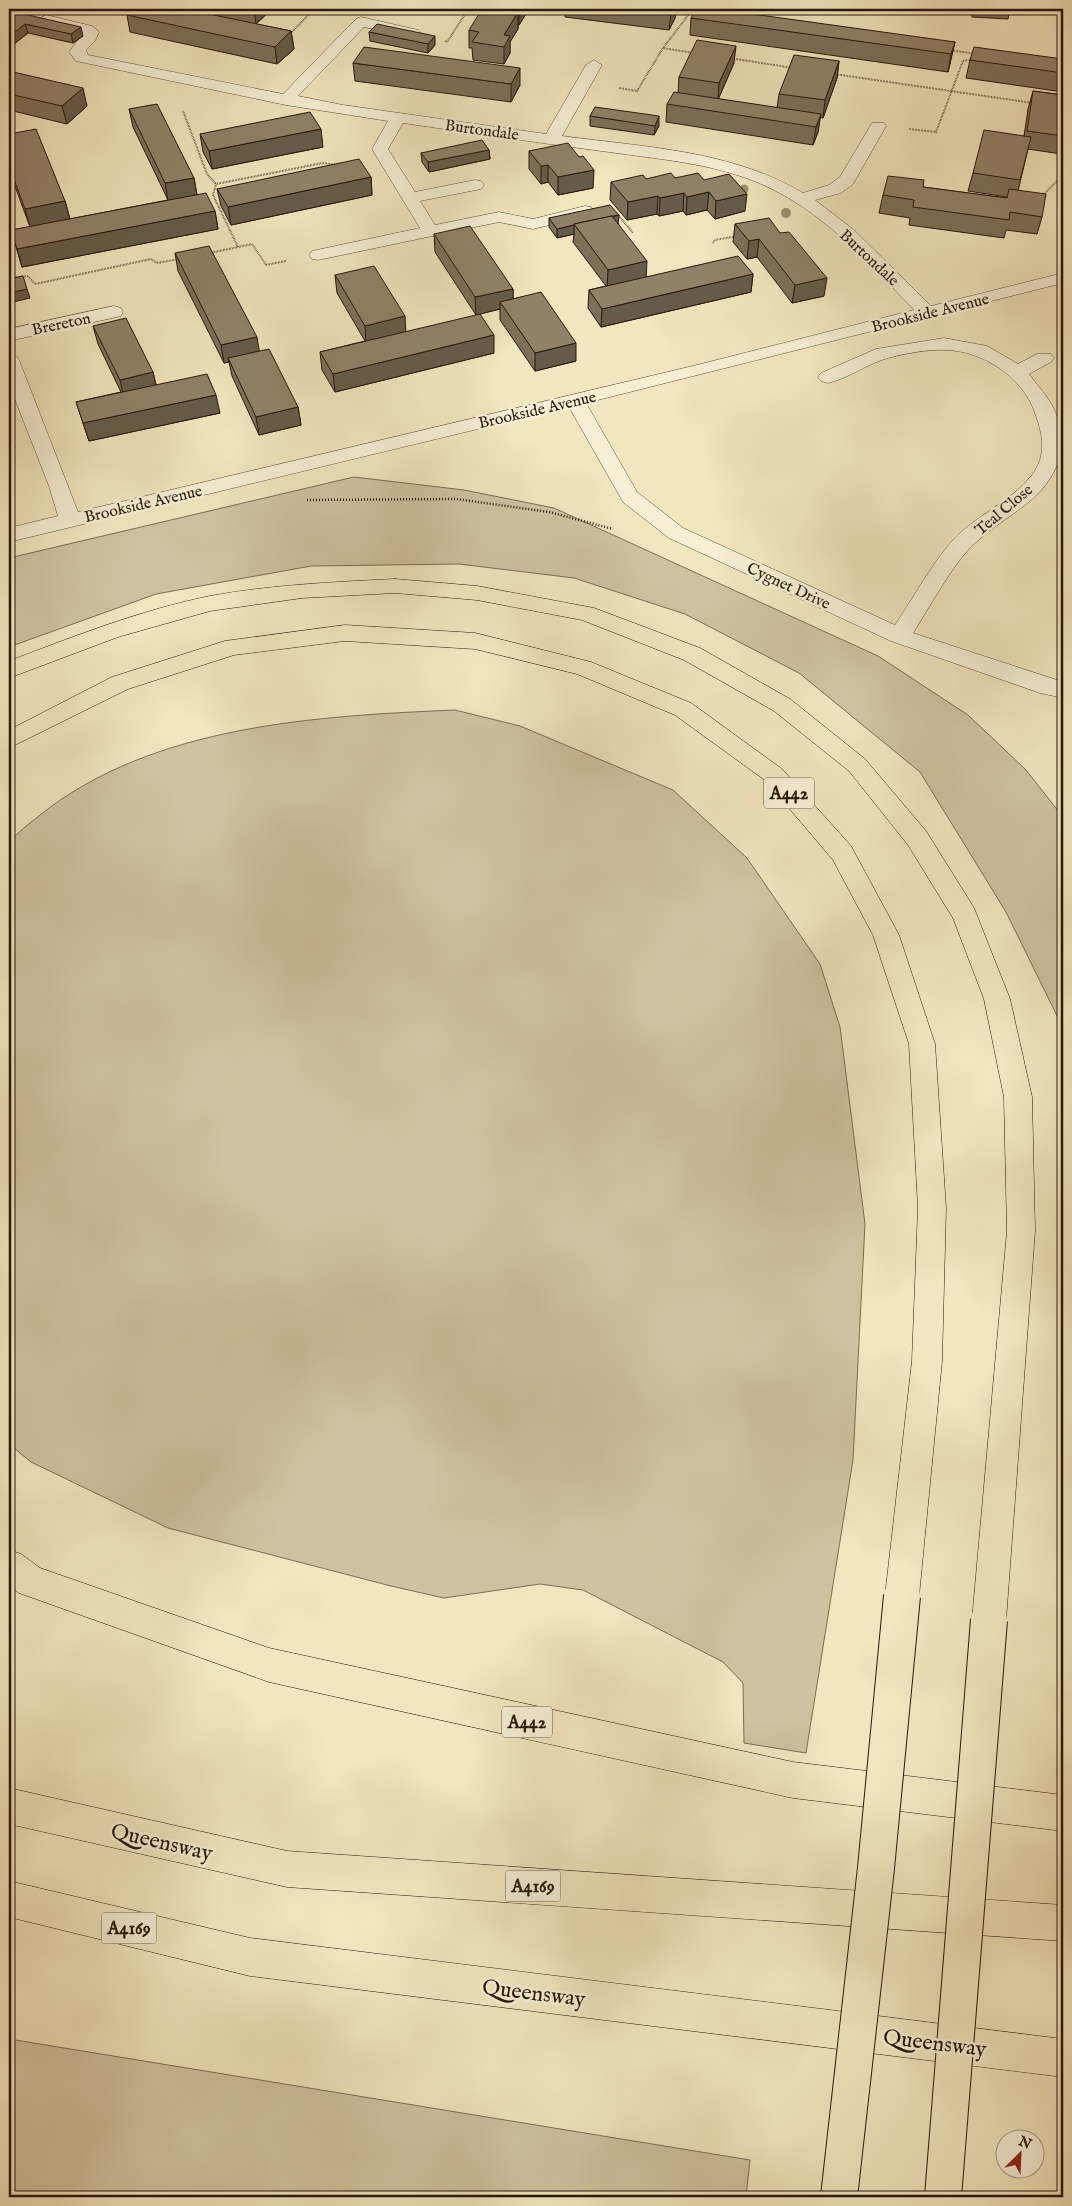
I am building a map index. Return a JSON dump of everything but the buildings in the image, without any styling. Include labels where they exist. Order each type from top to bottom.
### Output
[{"type":"main road","points":[[9,670],[111,631],[210,604],[302,591],[395,586],[477,593],[586,613],[692,654],[782,705],[857,765],[917,838],[965,915],[996,1000],[1018,1097],[1021,1231],[944,2197]]},
{"type":"main road","name":"A442","points":[[9,740],[130,680],[233,647],[345,633],[475,641],[583,668],[683,709],[774,776],[842,852],[886,935],[922,1044],[932,1208],[927,1361],[876,1868],[839,2197]]},
{"type":"main road","name":"A442","points":[[9,1566],[31,1582],[269,1665],[793,1780],[1063,1813]]},
{"type":"main road","name":"Queensway","points":[[9,1806],[287,1869],[1063,1923]]},
{"type":"main road","name":"Queensway","points":[[9,1900],[250,1957],[1063,2058]]},
{"type":"street","name":"Burtondale","points":[[32,17],[87,29],[91,32],[90,38],[77,52],[82,58],[286,100],[398,118],[699,160],[754,174],[803,198],[862,246],[926,313]]},
{"type":"street","points":[[286,100],[361,22],[415,34]]},
{"type":"street","points":[[552,138],[594,66]]},
{"type":"street","points":[[570,105],[589,108]]},
{"type":"street","points":[[398,118],[380,149],[430,231]]},
{"type":"street","points":[[803,198],[835,189],[847,180],[878,126]]},
{"type":"street","points":[[409,198],[475,185]]},
{"type":"street","points":[[318,255],[499,217],[533,224],[593,208]]},
{"type":"street","name":"Brookside Avenue","points":[[9,535],[575,400],[1063,278]]},
{"type":"street","name":"Brereton","points":[[9,335],[114,312]]},
{"type":"street","name":"Teal Close","points":[[828,377],[883,353],[944,344],[980,350],[1018,372],[1042,405],[1053,436],[1049,461],[1040,478],[1018,499],[986,522],[960,546],[898,636]]},
{"type":"street","points":[[1018,372],[1044,358]]},
{"type":"street","points":[[9,360],[59,486],[70,520]]},
{"type":"street","name":"Cygnet Drive","points":[[575,400],[630,498],[676,533],[898,636],[1048,687],[1063,690]]},
{"type":"path","points":[[288,36],[314,9]]},
{"type":"path","points":[[435,9],[466,13],[469,9]]},
{"type":"path","points":[[688,9],[703,11]]},
{"type":"path","points":[[583,84],[637,91],[663,48],[693,10]]},
{"type":"path","points":[[663,48],[701,54]]},
{"type":"path","points":[[947,50],[976,54]]},
{"type":"path","points":[[730,58],[798,68]]},
{"type":"path","points":[[878,126],[936,132],[963,61],[978,58]]},
{"type":"path","points":[[827,72],[1035,103]]},
{"type":"path","points":[[208,85],[182,112],[207,174],[216,184]]},
{"type":"path","points":[[216,184],[323,163],[349,166],[386,160]]},
{"type":"path","points":[[1040,198],[1063,175]]},
{"type":"path","points":[[216,184],[213,196],[238,247]]},
{"type":"path","points":[[615,212],[633,233]]},
{"type":"path","points":[[9,216],[16,234]]},
{"type":"path","points":[[713,243],[715,240],[743,235]]},
{"type":"path","points":[[202,254],[252,244],[266,265],[318,255]]},
{"type":"path","points":[[9,278],[28,276],[35,284],[151,259],[157,263],[184,258]]},
{"type":"path","points":[[306,500],[456,500],[550,512],[617,530]]},
{"type":"shaded area","points":[[354,477],[464,490],[554,508],[878,656],[968,715],[1026,770],[1063,817],[1063,1028],[1006,912],[920,772],[799,673],[685,614],[574,578],[459,564],[311,566],[156,594],[9,647],[9,558]]},
{"type":"shaded area","points":[[455,710],[520,726],[673,790],[747,858],[820,964],[840,1027],[865,1224],[853,1460],[806,1753],[744,1743],[743,1683],[723,1662],[583,1590],[540,1584],[444,1598],[391,1586],[168,1528],[31,1462],[9,1444],[9,842],[40,815],[85,785],[133,761],[185,744],[238,731],[293,722],[348,716]]},
{"type":"shaded area","points":[[9,2039],[750,2160],[746,2197],[9,2197]]}]
